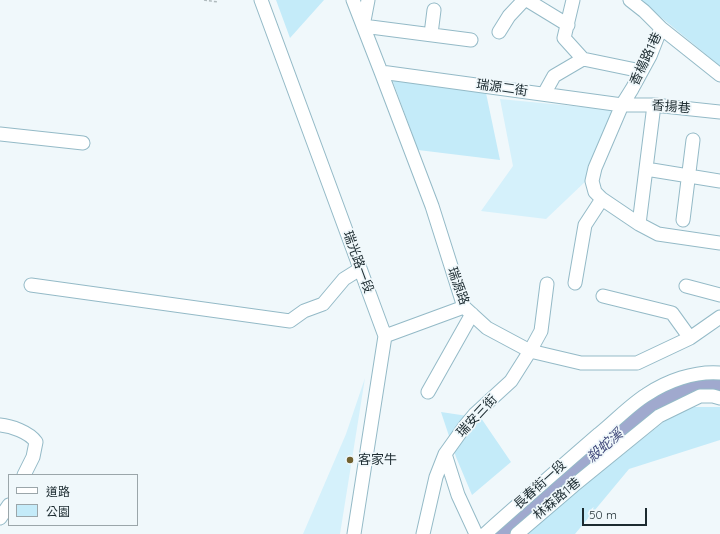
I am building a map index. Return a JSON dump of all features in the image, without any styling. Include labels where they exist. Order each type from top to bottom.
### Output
[{"type":"street","name":"瑞光路一段","points":[[261,0],[385,336],[354,534]]},
{"type":"street","name":"瑞源路","points":[[353,0],[382,72],[432,206],[468,311],[487,328],[530,351],[581,363],[637,363],[690,338],[720,317]]},
{"type":"street","points":[[368,0],[364,26],[471,40]]},
{"type":"street","points":[[499,32],[509,16],[524,0]]},
{"type":"street","points":[[528,0],[568,25]]},
{"type":"street","points":[[573,0],[564,38],[583,59],[642,72]]},
{"type":"street","name":"香楊路1巷","points":[[602,199],[595,192],[592,181],[595,168],[622,105],[642,72],[661,28],[644,11],[630,0]]},
{"type":"street","points":[[432,34],[434,10]]},
{"type":"street","points":[[661,28],[720,75]]},
{"type":"street","points":[[544,94],[554,76],[583,59]]},
{"type":"street","name":"瑞源二街","points":[[382,72],[622,105]]},
{"type":"street","name":"香揚巷","points":[[622,105],[654,105],[720,112]]},
{"type":"street","points":[[639,224],[654,105]]},
{"type":"street","points":[[0,134],[84,142]]},
{"type":"street","points":[[684,220],[693,140]]},
{"type":"street","points":[[646,169],[720,181]]},
{"type":"street","points":[[575,283],[585,225],[602,199],[639,224],[658,234],[720,243]]},
{"type":"street","points":[[31,285],[290,321],[304,311],[323,304],[344,279],[360,269]]},
{"type":"street","name":"瑞安三街","points":[[423,534],[436,477],[445,454],[470,420],[511,382],[530,351],[541,330],[547,284]]},
{"type":"street","points":[[686,286],[720,295]]},
{"type":"street","points":[[603,296],[672,313],[690,338]]},
{"type":"street","points":[[385,336],[468,311]]},
{"type":"street","points":[[428,392],[468,311]]},
{"type":"street","name":"長春街一段","points":[[485,534],[568,460],[645,395],[669,382],[685,377],[711,372],[720,373]]},
{"type":"street","name":"林森路1巷","points":[[517,534],[659,416],[700,396],[714,396],[720,398]]},
{"type":"street","points":[[0,425],[8,426],[32,437],[36,442],[33,457],[24,474]]},
{"type":"street","points":[[445,454],[458,495],[476,534]]},
{"type":"street","points":[[0,518],[8,506]]},
{"type":"path","points":[[204,0],[218,2]]},
{"type":"shaded area","points":[[500,99],[614,110],[588,179],[546,219],[481,211],[513,166]]},
{"type":"shaded area","points":[[365,378],[340,534],[303,534],[346,434]]},
{"type":"green space","points":[[276,0],[324,0],[290,38]]},
{"type":"green space","points":[[640,0],[720,0],[720,66]]},
{"type":"green space","points":[[392,79],[486,93],[500,160],[418,150]]},
{"type":"green space","points":[[694,407],[720,407],[720,440],[629,469],[575,534],[524,534],[671,416]]},
{"type":"green space","points":[[441,412],[481,418],[511,462],[472,495],[456,457]]},
{"type":"waterway","name":"殺蛇溪","points":[[502,534],[653,405],[692,383],[720,384]]},
{"type":"place","name":"客家牛","points":[[350,460]]}]
